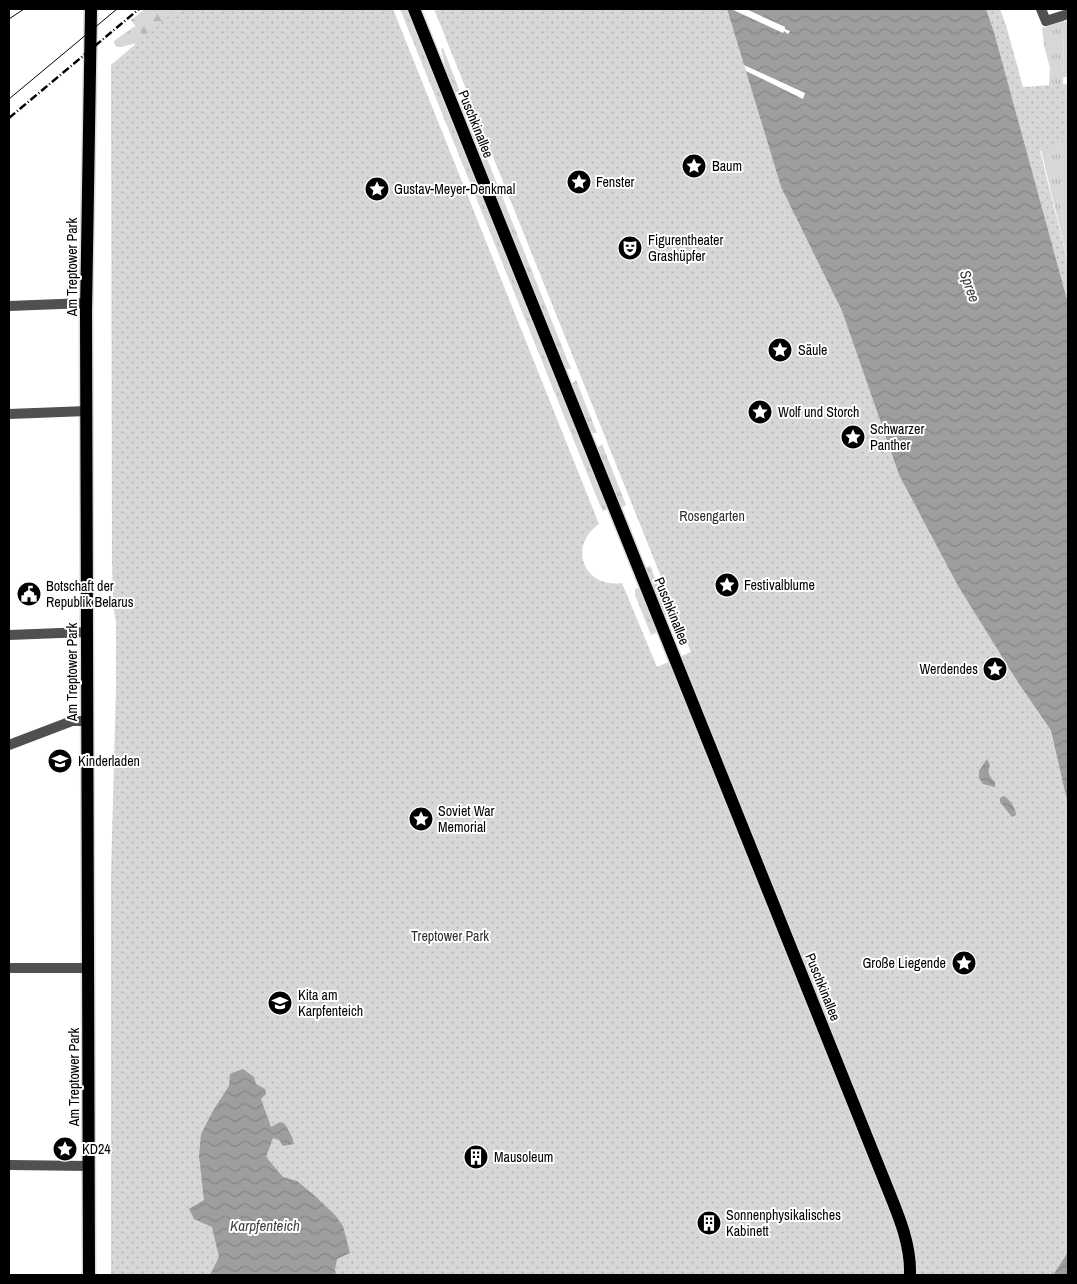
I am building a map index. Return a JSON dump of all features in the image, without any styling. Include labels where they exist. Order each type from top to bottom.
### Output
[{"type":"main road","name":"Am Treptower Park","points":[[89,1275],[86,303],[91,9]]},
{"type":"main road","name":"Puschkinallee","points":[[414,9],[902,1225],[909,1255],[910,1275]]},
{"type":"street","points":[[1041,9],[1046,21],[1068,14]]},
{"type":"street","points":[[9,306],[86,303]]},
{"type":"street","points":[[9,414],[87,411]]},
{"type":"street","points":[[9,635],[87,632]]},
{"type":"street","points":[[9,745],[72,721],[88,721]]},
{"type":"street","points":[[9,968],[88,968]]},
{"type":"street","points":[[9,1165],[89,1166]]},
{"type":"green space","points":[[145,9],[228,9],[146,41],[131,20]]},
{"type":"green space","name":"Treptower Park","points":[[177,9],[393,9],[599,524],[589,533],[584,543],[582,554],[584,564],[590,573],[598,579],[609,583],[622,583],[657,667],[691,652],[434,9],[727,9],[781,187],[842,311],[899,475],[958,586],[1051,732],[1068,805],[1068,1252],[1053,1275],[111,1275],[111,875],[116,622],[113,605],[112,558],[111,65]]},
{"type":"green space","points":[[400,9],[408,9],[608,509],[603,511],[599,503]]},
{"type":"green space","points":[[986,9],[1000,9],[1023,87],[1068,84],[1068,140],[1040,151],[1068,263],[1068,303],[994,32]]},
{"type":"green space","points":[[1064,20],[1063,85],[1049,85],[1050,68],[1042,28]]},
{"type":"green space","points":[[1068,20],[1068,77],[1063,77],[1064,22]]},
{"type":"green space","points":[[135,26],[146,41],[121,47],[116,46],[114,41]]},
{"type":"green space","points":[[443,48],[460,92],[454,93],[441,49]]},
{"type":"green space","points":[[466,106],[571,369],[566,369],[460,108]]},
{"type":"green space","points":[[1068,140],[1068,262],[1041,150]]},
{"type":"green space","points":[[576,380],[597,433],[591,433],[571,384]]},
{"type":"green space","points":[[602,444],[626,505],[621,508],[597,448]]},
{"type":"green space","points":[[650,566],[670,615],[665,617],[645,568]]},
{"type":"green space","points":[[640,587],[658,632],[651,635],[635,595],[635,589]]},
{"type":"water","name":"Spree","points":[[727,9],[986,9],[994,32],[1068,303],[1068,805],[1051,731],[1019,684],[958,586],[899,475],[842,311],[781,187]]},
{"type":"water","points":[[987,759],[990,765],[989,774],[995,782],[995,787],[983,784],[979,778],[979,771]]},
{"type":"water","points":[[1004,796],[1015,809],[1016,815],[1012,817],[1000,802],[1000,798]]},
{"type":"water","name":"Karpfenteich","points":[[243,1069],[254,1077],[256,1084],[265,1089],[266,1094],[261,1099],[271,1127],[280,1122],[285,1124],[294,1144],[283,1146],[279,1140],[273,1138],[266,1157],[283,1177],[297,1181],[315,1196],[335,1215],[343,1226],[350,1253],[337,1259],[336,1275],[210,1275],[219,1257],[212,1227],[194,1219],[189,1209],[204,1200],[199,1156],[201,1134],[229,1086],[230,1074]]},
{"type":"water","points":[[1068,1252],[1068,1275],[1053,1275]]},
{"type":"pier","points":[[731,9],[746,9],[790,31],[788,34],[784,31],[783,33]]},
{"type":"pier","points":[[744,65],[805,93],[803,99],[746,71]]},
{"type":"tram line","points":[[9,19],[24,9]]},
{"type":"tram line","points":[[9,99],[117,9]]},
{"type":"railway","points":[[9,118],[139,9]]},
{"type":"place","name":"Baum","points":[[694,166]]},
{"type":"place","name":"Fenster","points":[[579,182]]},
{"type":"place","name":"Gustav-Meyer-Denkmal","points":[[377,189]]},
{"type":"place","name":"Figurentheater Grashüpfer","points":[[630,248]]},
{"type":"place","name":"Säule","points":[[780,350]]},
{"type":"place","name":"Wolf und Storch","points":[[760,412]]},
{"type":"place","name":"Schwarzer Panther","points":[[853,437]]},
{"type":"place","name":"Festivalblume","points":[[727,585]]},
{"type":"place","name":"Botschaft der Republik Belarus","points":[[29,594]]},
{"type":"place","name":"Werdendes","points":[[995,669]]},
{"type":"place","name":"Kinderladen","points":[[60,761]]},
{"type":"place","name":"Soviet War Memorial","points":[[421,819]]},
{"type":"place","name":"Große Liegende","points":[[964,963]]},
{"type":"place","name":"Kita am Karpfenteich","points":[[280,1003]]},
{"type":"place","name":"KD24","points":[[65,1149]]},
{"type":"place","name":"Mausoleum","points":[[476,1157]]},
{"type":"place","name":"Sonnenphysikalisches Kabinett","points":[[709,1223]]},
{"type":"park label","name":"Rosengarten","points":[[712,516]]}]
